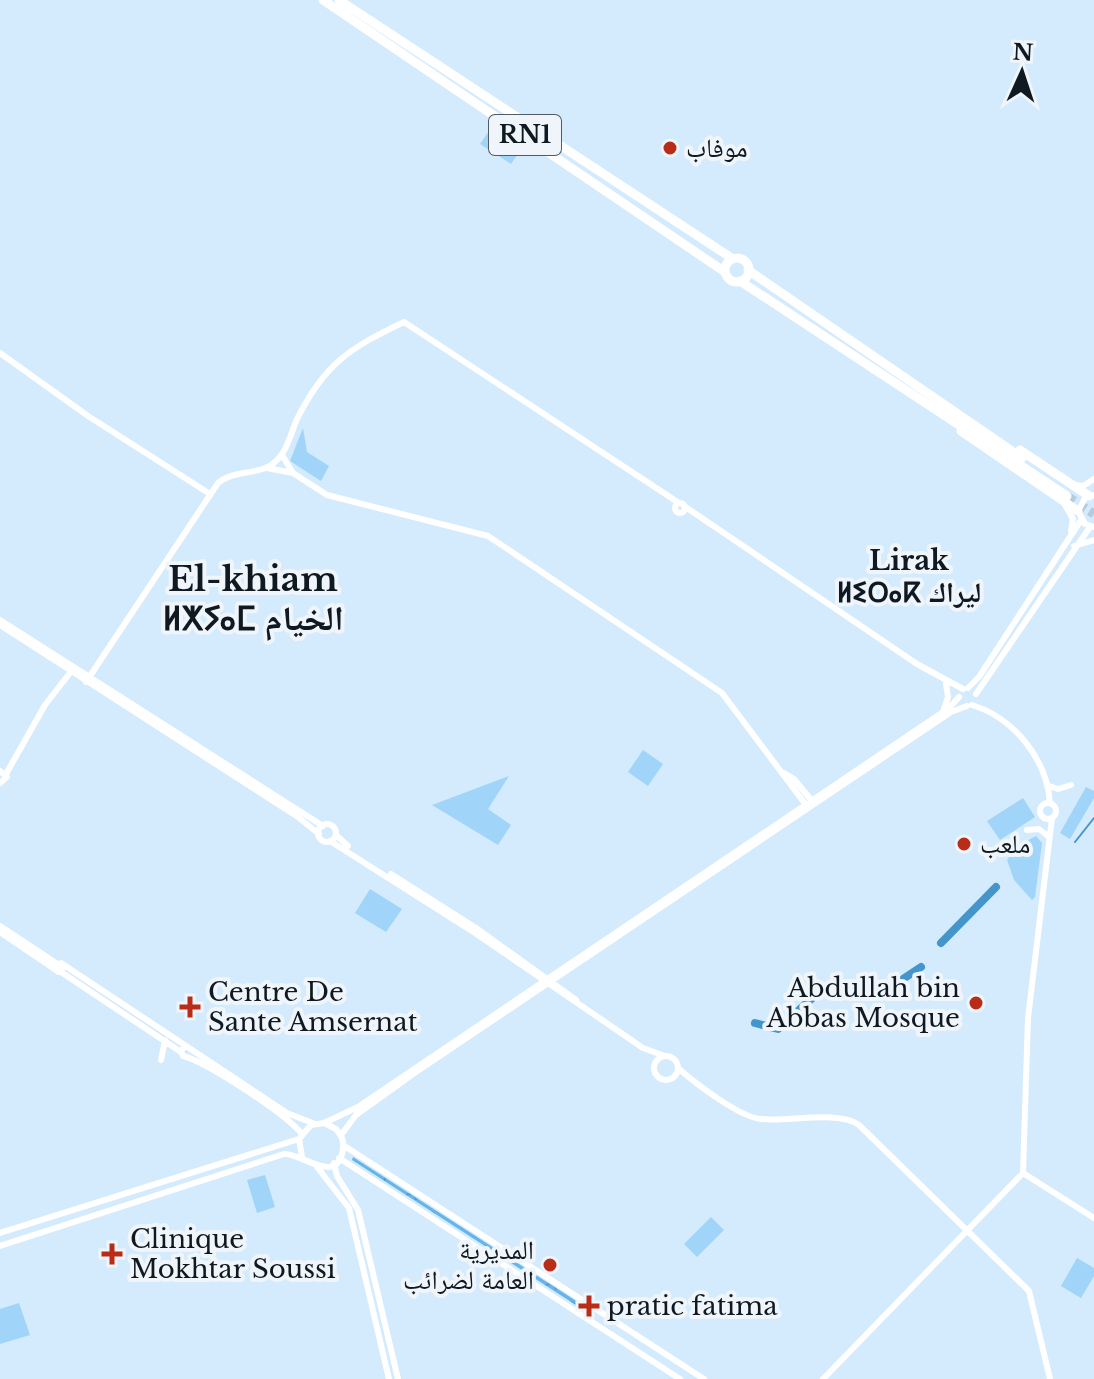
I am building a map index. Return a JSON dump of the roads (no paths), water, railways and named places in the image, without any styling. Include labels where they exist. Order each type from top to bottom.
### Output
[{"type":"highway","name":"RN1","points":[[323,0],[725,272],[730,279],[740,281],[909,385]]},
{"type":"highway","name":"RN1","points":[[339,0],[733,259],[742,259],[748,270],[909,385]]},
{"type":"highway","points":[[725,272],[733,259]]},
{"type":"highway","points":[[740,281],[748,270]]},
{"type":"highway","points":[[909,385],[1068,493],[1080,515]]},
{"type":"highway","points":[[909,385],[910,395],[945,420],[1068,493],[1092,495]]},
{"type":"street","points":[[267,468],[282,455],[298,417],[336,359],[404,322],[962,692],[970,705],[989,712],[1012,728],[1047,775],[1047,803],[1040,810],[1048,836]]},
{"type":"street","points":[[0,353],[88,416],[210,494]]},
{"type":"street","points":[[282,455],[293,473]]},
{"type":"street","points":[[88,680],[210,494],[226,477],[267,468],[293,473],[327,495],[488,536],[722,693],[784,773],[794,779],[810,804]]},
{"type":"street","points":[[1072,543],[1073,522],[1068,493],[1094,479]]},
{"type":"street","points":[[810,804],[951,712],[970,705],[1072,543],[1080,515],[1094,486]]},
{"type":"street","points":[[62,969],[181,1053],[191,1054],[290,1115],[315,1124],[324,1123],[358,1107],[548,981],[942,713],[979,677],[1072,543],[1092,527],[1080,515]]},
{"type":"street","points":[[1072,543],[1094,540]]},
{"type":"street","points":[[0,622],[323,826],[333,827],[345,845],[643,1048],[674,1060],[678,1068],[697,1084],[757,1119],[855,1122],[1029,1291],[1050,1379]]},
{"type":"street","points":[[0,783],[6,781],[2,772],[72,670]]},
{"type":"street","points":[[940,678],[946,684],[976,696],[989,712]]},
{"type":"street","points":[[88,680],[298,817],[323,841],[330,841],[532,970],[565,969]]},
{"type":"street","points":[[942,713],[948,697],[946,684]]},
{"type":"street","points":[[1049,786],[1058,789],[1071,785]]},
{"type":"street","points":[[823,1379],[1023,1173],[1028,1018],[1048,836],[1056,809],[1047,803]]},
{"type":"street","points":[[1044,818],[1052,818]]},
{"type":"street","points":[[319,834],[323,826]]},
{"type":"street","points":[[1027,830],[1039,829],[1048,836]]},
{"type":"street","points":[[330,841],[336,835]]},
{"type":"street","points":[[0,929],[186,1045],[191,1054],[288,1120],[301,1136],[302,1157]]},
{"type":"street","points":[[565,969],[565,992]]},
{"type":"street","points":[[531,992],[534,980],[532,970]]},
{"type":"street","points":[[341,1135],[360,1111],[531,992],[565,992]]},
{"type":"street","points":[[161,1060],[165,1040]]},
{"type":"street","points":[[181,1053],[186,1045]]},
{"type":"street","points":[[643,1048],[660,1077],[673,1077],[697,1084]]},
{"type":"street","points":[[655,1065],[665,1056]]},
{"type":"street","points":[[673,1077],[678,1068]]},
{"type":"street","points":[[324,1123],[341,1135],[343,1145],[337,1161],[337,1176],[358,1210],[398,1379]]},
{"type":"street","points":[[0,1233],[301,1136],[315,1124]]},
{"type":"street","points":[[343,1145],[704,1379]]},
{"type":"street","points":[[0,1246],[284,1154],[302,1157],[317,1167],[349,1208],[389,1379]]},
{"type":"street","points":[[317,1167],[337,1161],[680,1379]]},
{"type":"street","points":[[1023,1173],[1094,1218]]},
{"type":"waterway","points":[[1075,842],[1094,818]]},
{"type":"waterway","points":[[941,943],[996,887]]},
{"type":"waterway","points":[[755,1023],[778,1029],[819,992],[836,985],[882,993],[921,967]]},
{"type":"tunnel","points":[[1067,496],[1094,514]]},
{"type":"place","name":"موفاب","points":[[670,148]]},
{"type":"place","name":"ملعب","points":[[964,844]]},
{"type":"place","name":"Abdullah bin Abbas Mosque","points":[[976,1003]]},
{"type":"place","name":"Centre De Sante Amsernat","points":[[190,1007]]},
{"type":"place","name":"Clinique Mokhtar Soussi","points":[[112,1254]]},
{"type":"place","name":"المديرية العامة لضرائب","points":[[550,1265]]},
{"type":"place","name":"pratic fatima","points":[[589,1306]]},
{"type":"district","name":"Lirak ⵍⵉⵔⴰⴽ ليراك","points":[[909,576]]},
{"type":"district","name":"El-khiam ⵍⵅⵢⴰⵎ الخيام","points":[[253,598]]}]
